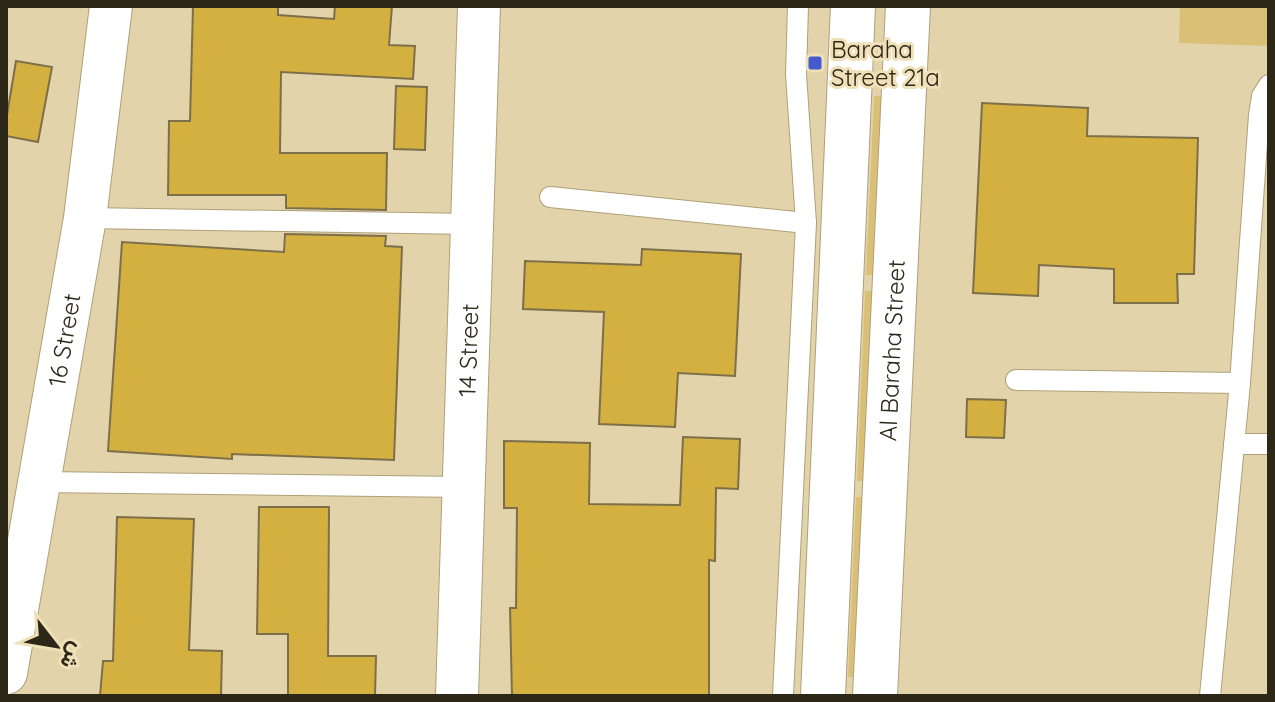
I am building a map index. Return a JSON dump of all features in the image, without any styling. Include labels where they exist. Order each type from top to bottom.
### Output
[{"type":"street","name":"16 Street","points":[[6,673],[85,218],[111,6]]},
{"type":"street","name":"14 Street","points":[[457,696],[479,6]]},
{"type":"street","points":[[823,696],[853,6]]},
{"type":"street","name":"Al Baraha Street","points":[[875,696],[912,16]]},
{"type":"lane","points":[[783,696],[806,223],[796,74],[798,6]]},
{"type":"lane","points":[[1210,696],[1240,383],[1259,115],[1262,96],[1269,85]]},
{"type":"lane","points":[[550,197],[806,223]]},
{"type":"lane","points":[[85,218],[472,224]]},
{"type":"lane","points":[[1016,380],[1240,383]]},
{"type":"lane","points":[[1234,444],[1269,444]]},
{"type":"lane","points":[[38,482],[464,487]]},
{"type":"shaded area","points":[[1180,6],[1269,6],[1269,46],[1179,43]]},
{"type":"shaded area","points":[[874,96],[882,96],[874,275],[866,275]]},
{"type":"shaded area","points":[[865,291],[874,291],[865,481],[857,481]]},
{"type":"shaded area","points":[[856,497],[864,497],[856,677],[848,677]]},
{"type":"building","points":[[193,6],[278,6],[278,15],[334,19],[335,6],[392,6],[389,45],[415,46],[413,79],[281,72],[280,153],[387,153],[386,210],[286,208],[286,195],[168,195],[169,121],[190,121]]},
{"type":"building","points":[[16,61],[52,67],[38,142],[6,136]]},
{"type":"building","points":[[396,86],[427,87],[425,150],[394,149]]},
{"type":"building","points":[[982,103],[1088,108],[1087,136],[1198,138],[1194,274],[1177,274],[1178,303],[1114,303],[1114,269],[1039,265],[1038,296],[973,293]]},
{"type":"building","points":[[285,234],[386,236],[385,246],[402,247],[394,460],[232,454],[232,459],[108,451],[122,242],[284,252]]},
{"type":"building","points":[[642,249],[741,254],[735,376],[678,373],[675,427],[599,424],[604,312],[523,309],[525,261],[641,265]]},
{"type":"building","points":[[967,399],[1006,400],[1004,438],[966,437]]},
{"type":"building","points":[[683,437],[740,439],[738,489],[716,488],[715,561],[709,560],[709,696],[512,696],[510,608],[516,608],[517,508],[504,508],[504,441],[590,443],[589,504],[680,505]]},
{"type":"building","points":[[259,507],[329,507],[328,656],[376,656],[375,696],[288,696],[288,634],[257,634]]},
{"type":"building","points":[[117,517],[194,519],[189,650],[222,651],[221,696],[100,696],[103,661],[113,661]]},
{"type":"place","name":"Baraha Street 21a","points":[[815,63]]}]
